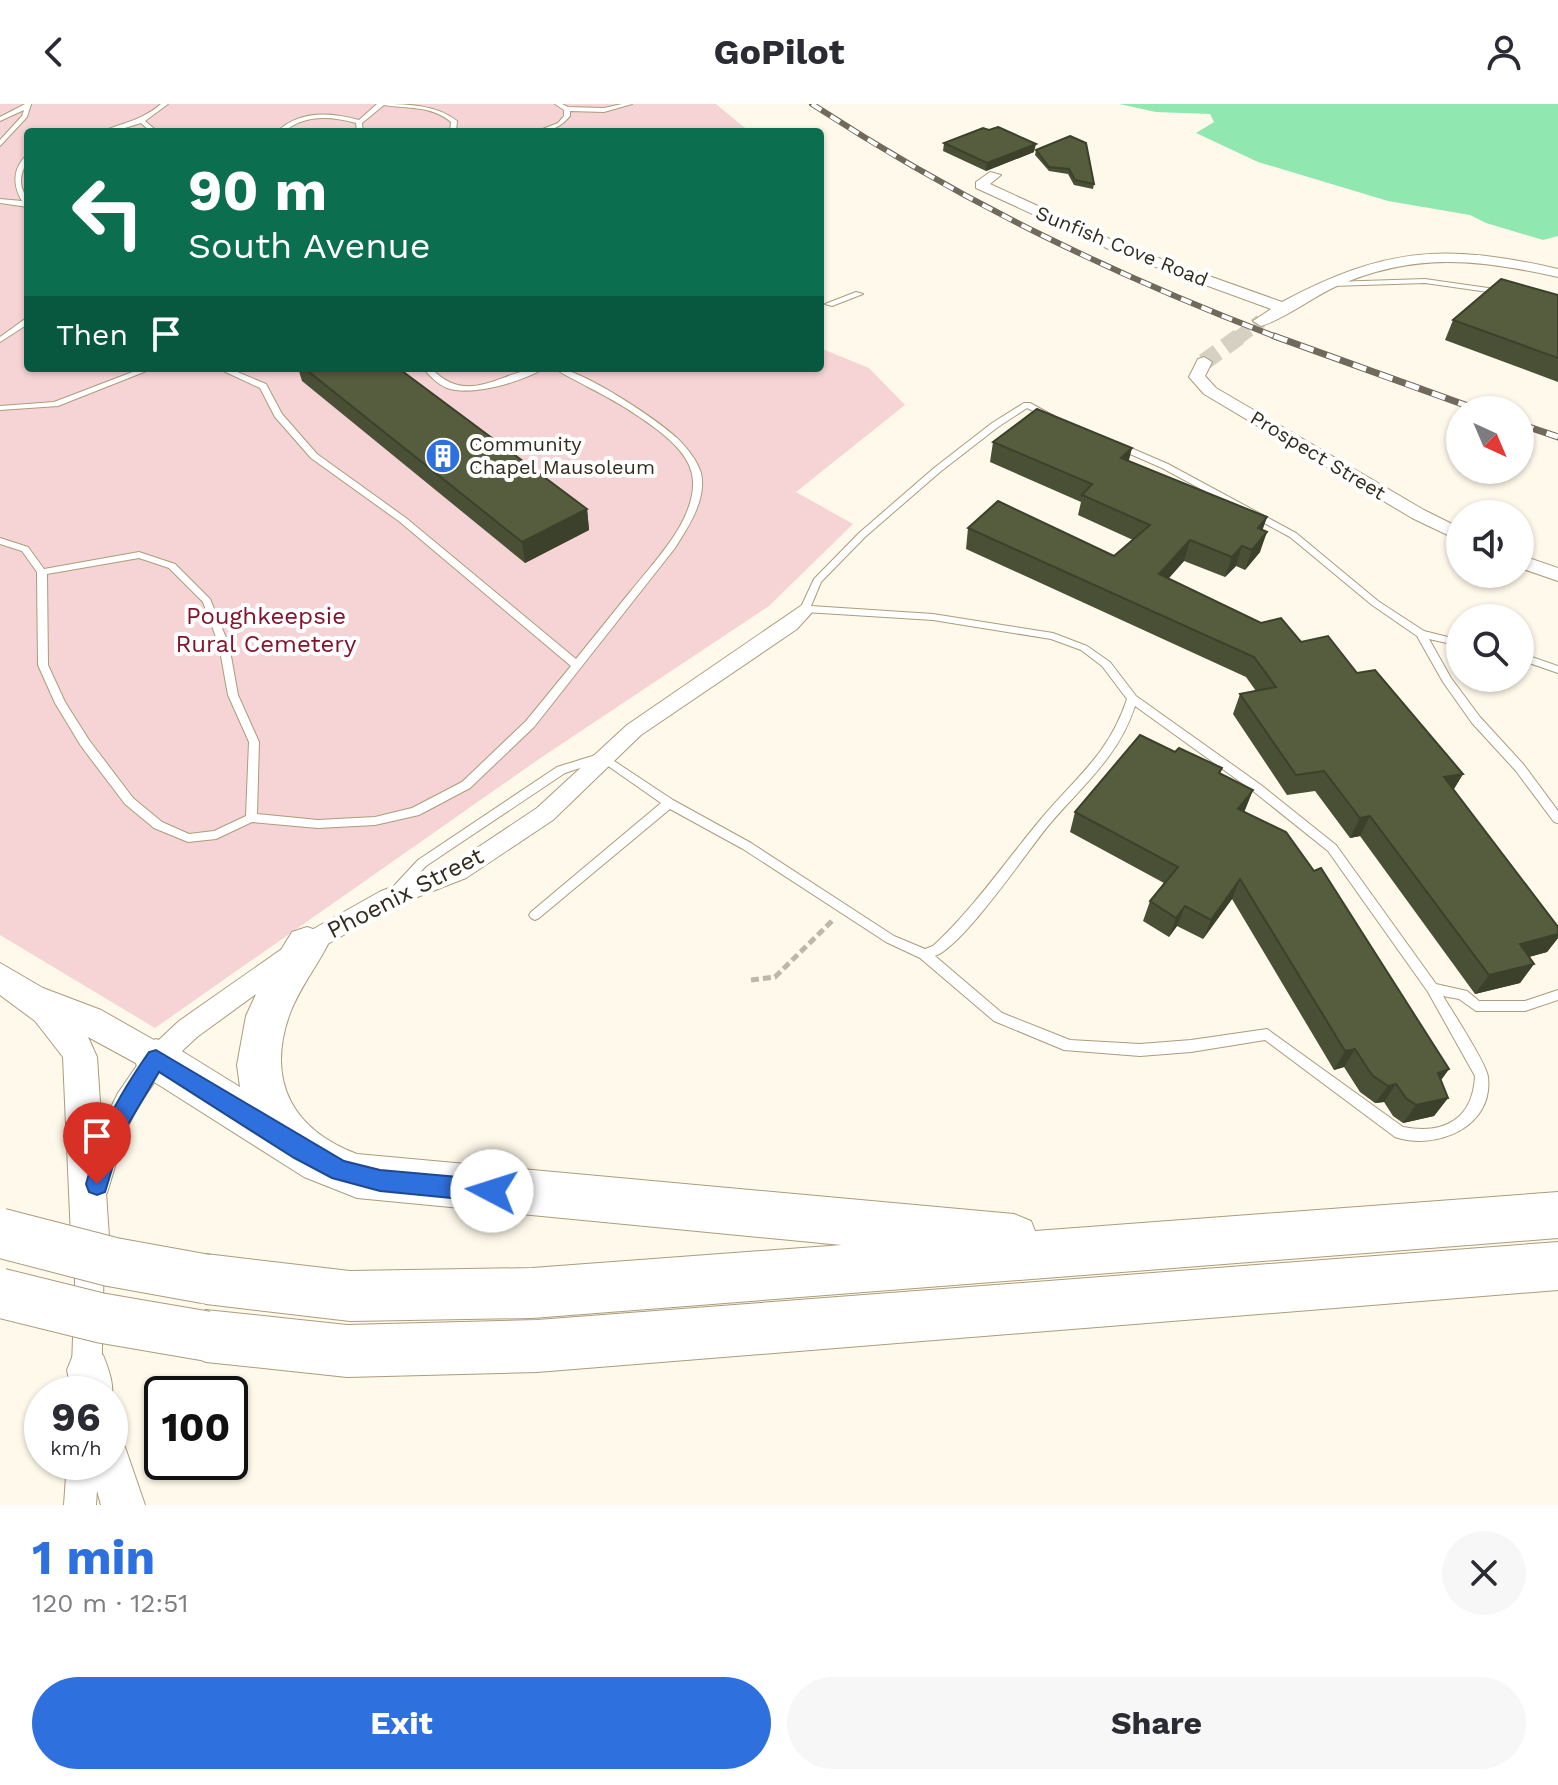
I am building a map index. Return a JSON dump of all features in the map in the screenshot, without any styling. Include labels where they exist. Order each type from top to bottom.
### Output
[{"type":"highway","points":[[301,1151],[278,1123],[264,1096],[259,1046],[273,998],[307,944]]},
{"type":"highway","points":[[156,1059],[301,1151],[340,1171],[380,1181],[1121,1248]]},
{"type":"highway","points":[[0,1233],[112,1262],[206,1279],[350,1296],[471,1296],[1558,1215]]},
{"type":"highway","points":[[0,1293],[101,1318],[206,1336],[347,1351],[512,1347],[1558,1266]]},
{"type":"street","name":"Sunfish Cove Road","points":[[995,175],[981,185],[1120,249],[1283,308]]},
{"type":"street","points":[[1261,321],[1363,270],[1424,257],[1462,256],[1558,273]]},
{"type":"street","name":"Prospect Street","points":[[1204,362],[1197,377],[1210,391],[1446,528]]},
{"type":"street","points":[[1534,566],[1558,575]]},
{"type":"street","name":"Phoenix Street","points":[[89,1376],[90,1237],[100,1167],[112,1131],[127,1101],[156,1059],[188,1029],[307,944],[389,898],[458,872],[545,814],[602,757],[644,723],[790,624],[805,609]]},
{"type":"street","points":[[0,977],[30,996],[62,1025],[80,1057],[90,1237]]},
{"type":"street","points":[[30,996],[89,1020],[156,1059]]},
{"type":"street","points":[[80,1505],[82,1480]]},
{"type":"street","points":[[115,1480],[123,1505]]},
{"type":"lane","points":[[0,119],[30,104]]},
{"type":"lane","points":[[0,142],[25,116],[30,104]]},
{"type":"lane","points":[[118,128],[142,121],[165,104]]},
{"type":"lane","points":[[360,122],[383,104],[431,109],[447,114],[454,121],[453,128]]},
{"type":"lane","points":[[558,104],[567,109],[604,110],[629,104]]},
{"type":"lane","points":[[549,128],[560,124],[567,116],[567,109]]},
{"type":"lane","points":[[287,128],[315,117],[332,116],[360,122]]},
{"type":"lane","points":[[142,121],[150,128]]},
{"type":"lane","points":[[360,122],[360,128]]},
{"type":"lane","points":[[24,162],[17,173],[17,184],[24,197]]},
{"type":"lane","points":[[0,201],[24,204]]},
{"type":"lane","points":[[1331,284],[1425,281],[1517,296]]},
{"type":"lane","points":[[829,304],[859,294]]},
{"type":"lane","points":[[0,340],[24,324]]},
{"type":"lane","points":[[0,408],[55,404],[139,372]]},
{"type":"lane","points":[[230,372],[263,386],[278,415],[314,456],[403,520],[575,664]]},
{"type":"lane","points":[[430,372],[435,380],[456,390],[484,387],[529,372]]},
{"type":"lane","points":[[0,541],[25,549],[42,572],[43,665],[77,730],[129,801],[158,825],[188,838],[216,835],[251,818],[318,824],[375,821],[415,812],[466,785],[530,724],[672,546],[691,516],[696,492],[696,469],[678,445],[634,409],[601,388],[567,372]]},
{"type":"lane","points":[[602,757],[669,803],[747,846],[890,939],[924,954],[998,1017],[1069,1046],[1140,1050],[1191,1046],[1267,1034],[1400,1133],[1416,1138],[1435,1137],[1449,1132],[1477,1104],[1483,1091],[1482,1075],[1432,988],[1332,848],[1257,788],[1132,699],[1106,664],[1084,648],[1053,636],[933,617],[805,609],[817,581],[862,535],[995,425],[1027,405],[1058,419]]},
{"type":"lane","points":[[1111,443],[1165,466],[1293,535],[1375,603],[1421,634],[1446,640]]},
{"type":"lane","points":[[42,572],[139,555],[172,566],[207,601],[224,645],[233,695],[254,742],[251,818]]},
{"type":"lane","points":[[1421,634],[1447,680],[1476,720],[1520,768],[1558,819]]},
{"type":"lane","points":[[1534,661],[1558,670]]},
{"type":"lane","points":[[924,954],[937,950],[949,940],[1049,818],[1103,760],[1127,718],[1132,699]]},
{"type":"lane","points":[[535,915],[669,803]]},
{"type":"lane","points":[[1432,988],[1463,995],[1476,1006],[1525,1006],[1558,995]]},
{"type":"path","points":[[751,980],[775,977],[844,909]]},
{"type":"green space","name":"Poughkeepsie Rural Cemetery","points":[[0,104],[716,104],[745,128],[24,128],[24,372],[824,372],[824,350],[869,368],[905,405],[796,492],[853,524],[769,606],[539,759],[155,1028],[0,935]]},
{"type":"shaded area","points":[[1119,104],[1558,104],[1558,236],[1543,240],[1470,215],[1388,201],[1258,162],[1196,133],[1214,122],[1210,114],[1156,112]]},
{"type":"building","points":[[998,127],[1036,144],[987,163],[944,143],[983,128]]},
{"type":"building","points":[[1070,136],[1086,143],[1094,184],[1075,180],[1069,169],[1049,167],[1036,150]]},
{"type":"building","points":[[1501,279],[1558,295],[1558,358],[1453,320]]},
{"type":"building","name":"Community Chapel Mausoleum","points":[[309,372],[403,372],[587,509],[522,542]]},
{"type":"building","points":[[1037,409],[1132,448],[1121,458],[1267,517],[1258,528],[1267,532],[1252,550],[1242,546],[1232,557],[1190,540],[1159,574],[1261,623],[1281,618],[1301,642],[1328,636],[1357,673],[1375,670],[1463,774],[1444,777],[1558,927],[1558,934],[1520,944],[1534,964],[1489,975],[1370,816],[1360,818],[1324,771],[1296,775],[1240,694],[1276,687],[1254,657],[968,528],[998,501],[1114,556],[1150,525],[1082,495],[1092,484],[993,442]]},
{"type":"building","points":[[1140,735],[1175,752],[1179,748],[1222,768],[1219,773],[1253,790],[1238,809],[1286,832],[1314,871],[1321,868],[1449,1069],[1438,1073],[1448,1098],[1416,1105],[1406,1098],[1396,1084],[1388,1086],[1372,1075],[1355,1049],[1345,1051],[1240,879],[1211,920],[1185,906],[1176,918],[1150,901],[1178,867],[1075,812]]},
{"type":"tunnel","points":[[1238,338],[1261,321]]},
{"type":"tunnel","points":[[1204,362],[1240,336]]},
{"type":"railway","points":[[812,104],[925,173],[1039,234],[1097,262],[1279,338]]},
{"type":"railway","points":[[1274,336],[1446,398]]},
{"type":"railway","points":[[1534,429],[1558,437]]},
{"type":"place","name":"Community Chapel Mausoleum","points":[[443,456]]},
{"type":"route","points":[[97,1184],[112,1131],[127,1101],[156,1059],[301,1151],[340,1171],[380,1181],[492,1191]]}]
